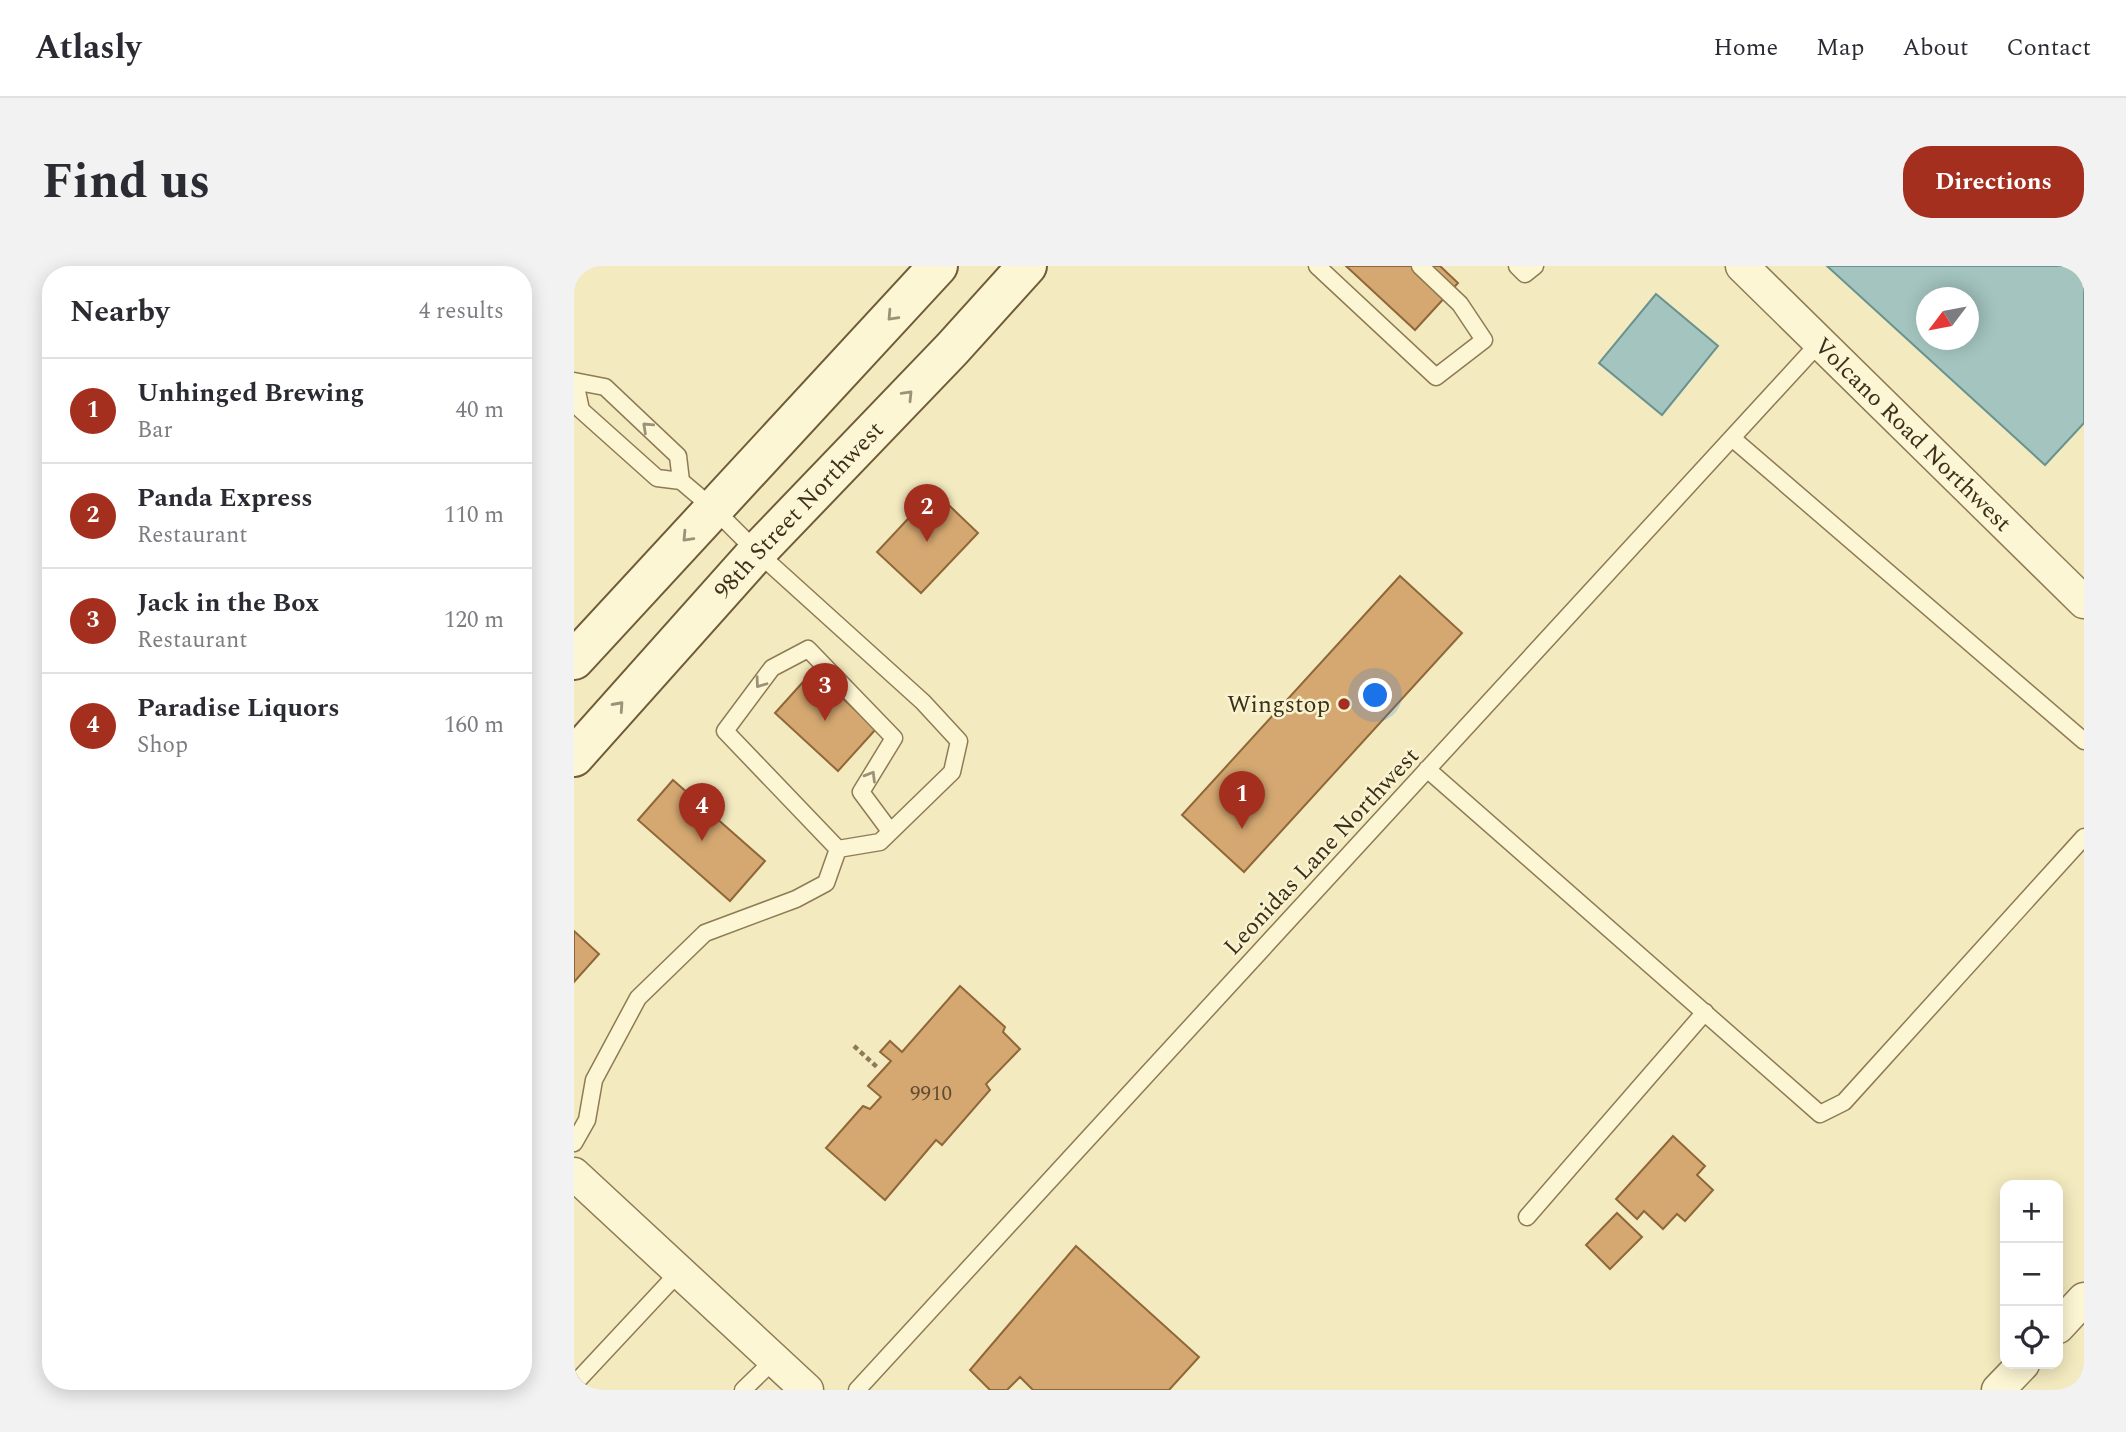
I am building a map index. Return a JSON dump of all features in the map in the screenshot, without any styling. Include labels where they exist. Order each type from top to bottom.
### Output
[{"type":"main road","points":[[574,660],[938,266]]},
{"type":"main road","name":"98th Street Northwest","points":[[574,757],[757,552],[952,349],[1027,266]]},
{"type":"street","name":"Volcano Road Northwest","points":[[1742,266],[2084,602]]},
{"type":"street","points":[[574,1174],[807,1390]]},
{"type":"street","points":[[2063,1322],[2084,1299]]},
{"type":"street","points":[[1998,1390],[2018,1369]]},
{"type":"lane","points":[[1317,266],[1436,377],[1484,340],[1460,304],[1420,266]]},
{"type":"lane","points":[[1517,266],[1525,274],[1535,266]]},
{"type":"lane","name":"Leonidas Lane Northwest","points":[[857,1390],[1820,342]]},
{"type":"lane","points":[[681,481],[678,456],[605,387],[575,381],[581,410],[657,478],[681,481],[714,509],[757,552],[923,702],[960,741],[952,772],[880,842],[838,849]]},
{"type":"lane","points":[[1732,438],[2084,741]]},
{"type":"lane","points":[[838,849],[724,731],[772,668],[808,649],[894,737],[861,792],[890,831]]},
{"type":"lane","points":[[1427,769],[1820,1114],[1844,1102],[2084,837]]},
{"type":"lane","points":[[574,1143],[587,1120],[594,1080],[638,998],[705,933],[796,899],[826,883],[838,849]]},
{"type":"lane","points":[[1527,1217],[1705,1012]]},
{"type":"lane","points":[[592,1390],[577,1376],[679,1272]]},
{"type":"lane","points":[[743,1390],[774,1360]]},
{"type":"path","points":[[854,1046],[878,1068]]},
{"type":"water","points":[[1827,266],[2084,266],[2084,423],[2045,465],[1919,350],[1979,350],[1979,287],[1916,287],[1916,347]]},
{"type":"water","points":[[1656,294],[1718,346],[1662,415],[1599,363]]},
{"type":"building","points":[[1346,266],[1440,266],[1458,283],[1415,330]]},
{"type":"building","points":[[934,491],[978,533],[921,593],[877,552]]},
{"type":"building","points":[[1400,576],[1462,633],[1244,872],[1182,815]]},
{"type":"building","points":[[813,671],[876,729],[838,771],[775,713]]},
{"type":"building","points":[[673,780],[765,861],[730,901],[638,820]]},
{"type":"building","points":[[574,931],[599,954],[574,982]]},
{"type":"building","points":[[960,986],[1005,1027],[1003,1032],[1020,1049],[986,1084],[990,1090],[942,1145],[936,1140],[885,1200],[826,1148],[863,1106],[870,1109],[881,1097],[868,1086],[891,1061],[880,1052],[890,1041],[902,1052]]},
{"type":"building","points":[[1673,1136],[1705,1166],[1697,1175],[1713,1190],[1685,1221],[1677,1214],[1663,1229],[1644,1211],[1637,1219],[1616,1199]]},
{"type":"building","points":[[1617,1213],[1642,1237],[1610,1269],[1586,1245]]},
{"type":"building","points":[[1076,1246],[1199,1357],[1169,1390],[1033,1390],[1020,1377],[1007,1390],[990,1390],[970,1370]]},
{"type":"place","name":"Panda Express","points":[[927,542]]},
{"type":"place","name":"Wingstop","points":[[1344,704]]},
{"type":"place","name":"Jack in the Box","points":[[825,721]]},
{"type":"place","name":"Unhinged Brewing","points":[[1242,829]]},
{"type":"place","name":"Paradise Liquors","points":[[702,841]]}]
